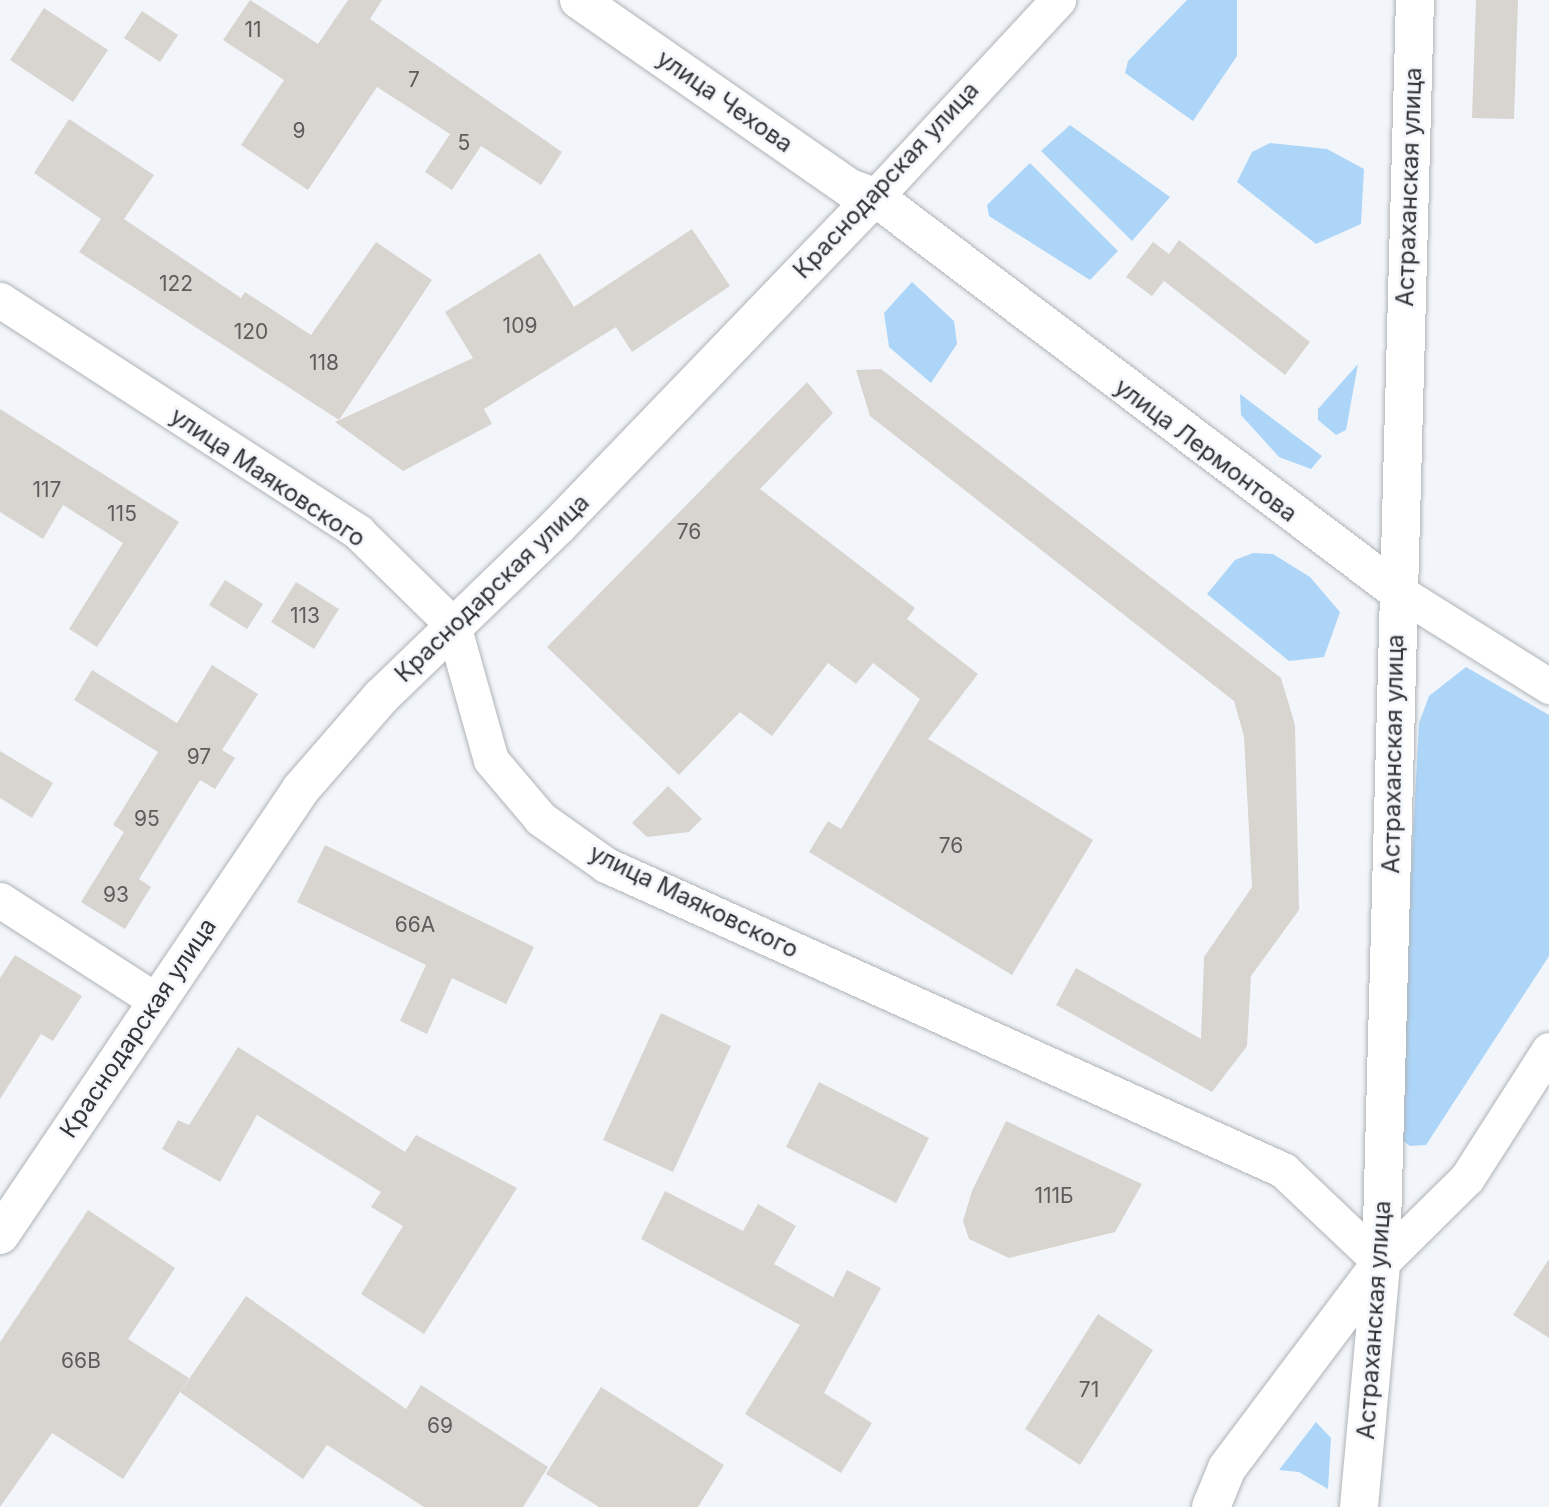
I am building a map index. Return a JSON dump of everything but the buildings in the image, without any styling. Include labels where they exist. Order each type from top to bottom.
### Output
[{"type":"street","name":"улица Чехова","points":[[579,0],[850,188],[874,197]]},
{"type":"street","name":"Краснодарская улица","points":[[0,1235],[155,1000],[301,789],[453,625],[558,526],[874,197],[1058,0]]},
{"type":"street","name":"Астраханская улица","points":[[1359,1507],[1381,1263],[1396,590],[1415,0]]},
{"type":"street","name":"улица Лермонтова","points":[[874,197],[1396,590],[1549,686]]},
{"type":"street","name":"улица Маяковского","points":[[0,300],[358,532],[453,625],[491,760],[541,819],[606,865],[1283,1170],[1381,1263]]},
{"type":"street","points":[[0,900],[155,1000]]},
{"type":"street","points":[[1211,1507],[1227,1468],[1381,1263],[1467,1178],[1549,1050]]},
{"type":"shaded area","points":[[1187,0],[1237,0],[1237,56],[1193,121],[1125,73],[1128,61]]},
{"type":"shaded area","points":[[1070,125],[1170,197],[1132,241],[1041,151]]},
{"type":"shaded area","points":[[1270,143],[1327,149],[1364,169],[1361,224],[1316,244],[1237,182],[1252,152]]},
{"type":"shaded area","points":[[1030,163],[1118,251],[1090,280],[989,216],[987,205]]},
{"type":"shaded area","points":[[912,282],[954,321],[957,344],[931,383],[889,347],[884,313]]},
{"type":"shaded area","points":[[1358,364],[1346,430],[1336,435],[1318,420],[1318,409]]},
{"type":"shaded area","points":[[1240,394],[1322,456],[1311,469],[1279,457],[1241,415]]},
{"type":"shaded area","points":[[1253,553],[1273,554],[1310,577],[1340,612],[1324,657],[1289,661],[1207,594],[1235,560]]},
{"type":"shaded area","points":[[1466,667],[1549,715],[1549,956],[1426,1145],[1410,1146],[1397,1136],[1419,723],[1429,696]]},
{"type":"shaded area","points":[[1316,1422],[1331,1438],[1328,1489],[1299,1472],[1279,1470]]}]
